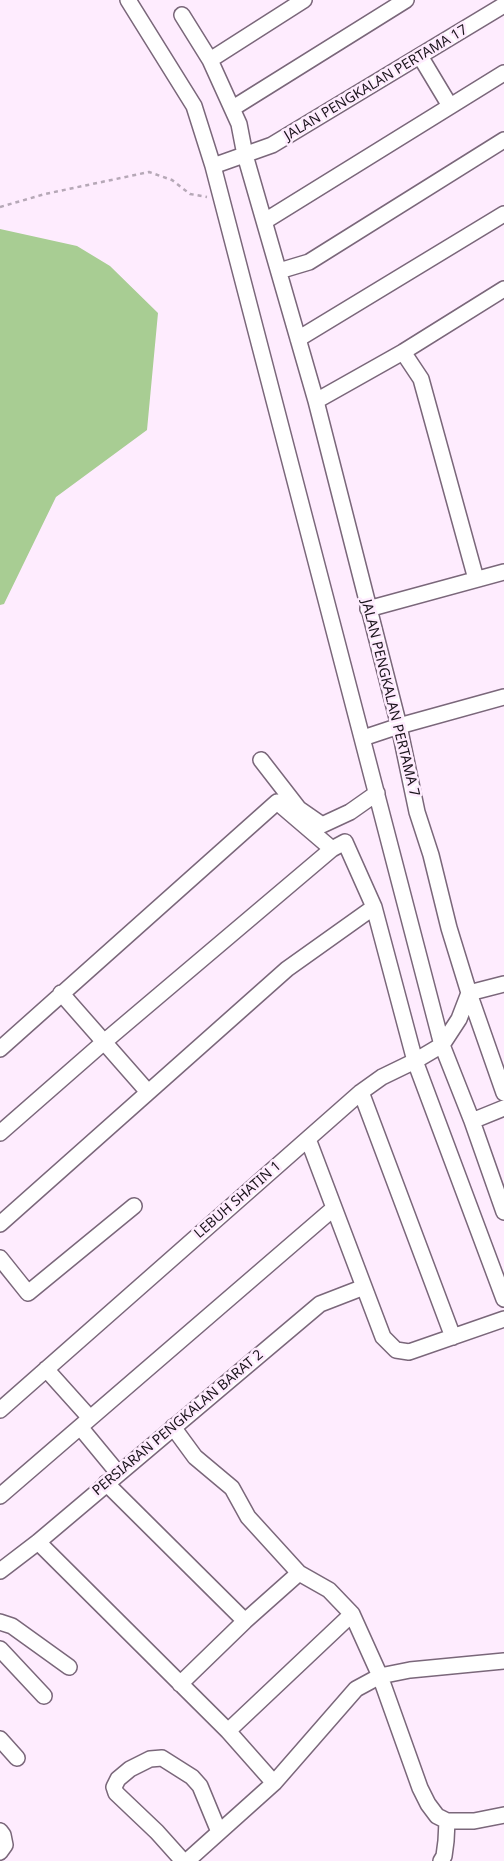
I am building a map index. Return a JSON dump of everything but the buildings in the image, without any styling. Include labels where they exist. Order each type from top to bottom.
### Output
[{"type":"street","points":[[128,0],[194,106],[213,166],[442,1044],[472,1120],[504,1212]]},
{"type":"street","points":[[210,60],[304,0]]},
{"type":"street","points":[[232,108],[406,0]]},
{"type":"street","name":"JALAN PENGKALAN PERTAMA 17","points":[[213,166],[272,145],[504,5]]},
{"type":"street","name":"JALAN PENGKALAN PERTAMA 7","points":[[182,15],[210,60],[239,124],[245,155],[316,401],[399,726],[418,812],[449,928],[469,993],[504,1093]]},
{"type":"street","points":[[420,56],[450,106]]},
{"type":"street","points":[[265,221],[504,73]]},
{"type":"street","points":[[280,271],[309,262],[504,140]]},
{"type":"street","points":[[298,339],[504,214]]},
{"type":"street","points":[[316,401],[403,352],[504,289]]},
{"type":"street","points":[[403,352],[421,379],[476,579]]},
{"type":"street","points":[[368,609],[504,572]]},
{"type":"street","points":[[363,738],[504,697]]},
{"type":"street","points":[[261,760],[299,809],[322,824],[350,812],[377,793]]},
{"type":"street","points":[[0,1049],[277,802],[338,846],[374,907],[415,1060],[504,1299]]},
{"type":"street","points":[[0,1133],[104,1042],[338,846]]},
{"type":"street","points":[[0,1224],[287,969],[374,907]]},
{"type":"street","points":[[469,993],[504,984]]},
{"type":"street","points":[[61,993],[148,1092]]},
{"type":"street","name":"LEBUH SHATIN 1","points":[[0,1410],[361,1092],[382,1077],[442,1044],[459,1019],[469,993]]},
{"type":"street","points":[[361,1092],[453,1337]]},
{"type":"street","points":[[472,1120],[504,1108]]},
{"type":"street","points":[[308,1139],[383,1337],[396,1350],[409,1352],[504,1319]]},
{"type":"street","points":[[0,1258],[28,1293],[134,1206]]},
{"type":"street","points":[[0,1496],[334,1208]]},
{"type":"street","name":"PERSIARAN PENGKALAN BARAT 2","points":[[0,1571],[38,1542],[173,1426],[320,1304],[364,1287]]},
{"type":"street","points":[[46,1369],[118,1473]]},
{"type":"street","points":[[173,1426],[195,1456],[232,1488],[248,1517],[299,1573],[329,1590],[352,1614],[380,1676],[420,1788],[437,1816],[446,1821],[474,1821],[504,1815]]},
{"type":"street","points":[[106,1483],[245,1622]]},
{"type":"street","points":[[38,1542],[228,1731],[274,1783]]},
{"type":"street","points":[[180,1684],[299,1573]]},
{"type":"street","points":[[228,1731],[352,1614]]},
{"type":"street","points":[[0,1622],[12,1626],[68,1667]]},
{"type":"street","points":[[0,1649],[44,1696]]},
{"type":"street","points":[[187,1861],[274,1783],[356,1688],[380,1676],[410,1670],[504,1661]]},
{"type":"street","points":[[0,1739],[17,1758]]},
{"type":"street","points":[[183,1861],[157,1832],[116,1793],[114,1787],[118,1779],[130,1769],[150,1759],[162,1758],[192,1777],[200,1786],[219,1832]]},
{"type":"street","points":[[441,1861],[444,1856],[446,1841],[446,1821]]},
{"type":"street","points":[[0,1831],[4,1834],[5,1845],[0,1852]]},
{"type":"path","points":[[0,208],[45,194],[149,172],[172,180],[190,194],[206,198],[220,192]]},
{"type":"shaded area","points":[[0,229],[77,246],[110,266],[158,313],[147,430],[56,497],[4,604],[0,605]]}]
